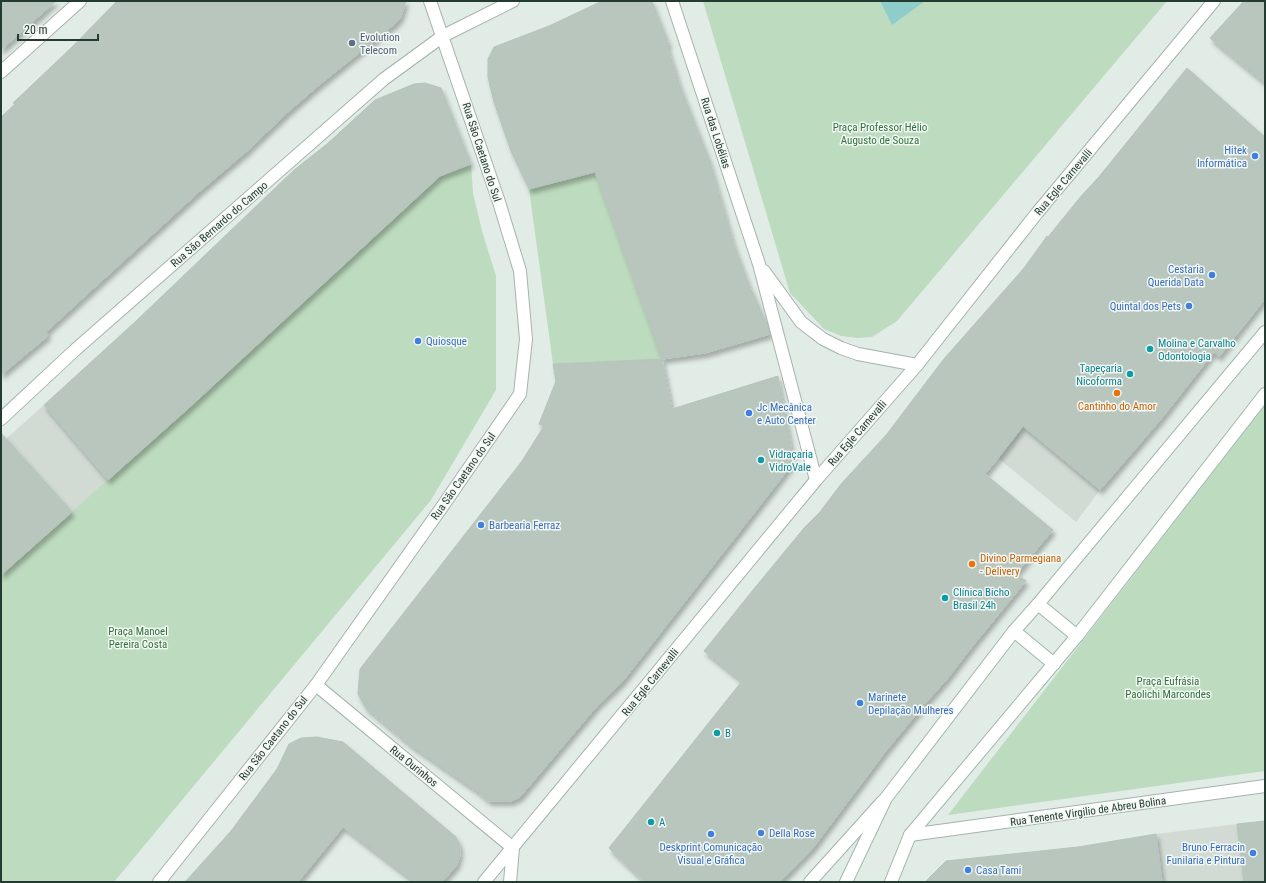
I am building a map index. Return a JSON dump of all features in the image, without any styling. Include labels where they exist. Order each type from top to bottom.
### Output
[{"type":"street","points":[[1,72],[80,1]]},
{"type":"street","name":"Rua São Caetano do Sul","points":[[159,882],[316,685],[520,394],[526,339],[520,271],[499,202],[430,1]]},
{"type":"street","name":"Rua São Bernardo do Campo","points":[[1,419],[75,350],[384,78],[443,36],[513,1]]},
{"type":"street","name":"Rua das Lobélias","points":[[672,1],[759,264],[816,480]]},
{"type":"street","name":"Rua Egle Carnevalli","points":[[484,882],[816,480],[917,365],[1037,214],[1214,1]]},
{"type":"street","name":"Rua das Lobélias","points":[[759,264],[801,322],[823,339],[858,354],[917,365]]},
{"type":"street","points":[[810,882],[886,798],[1014,631],[1265,332]]},
{"type":"street","points":[[891,882],[910,835],[1077,636],[1265,394]]},
{"type":"street","points":[[1038,604],[1077,636]]},
{"type":"street","points":[[1014,631],[1054,664]]},
{"type":"street","name":"Rua Ourinhos","points":[[316,685],[513,848]]},
{"type":"street","name":"Rua Tenente Virgilio de Abreu Bolina","points":[[910,835],[1265,786]]},
{"type":"street","points":[[846,882],[886,798]]},
{"type":"street","points":[[510,882],[513,848]]},
{"type":"shaded area","points":[[44,405],[108,480],[72,512],[6,439]]},
{"type":"shaded area","points":[[1022,425],[1100,490],[1076,522],[998,458]]},
{"type":"shaded area","points":[[1237,824],[1244,882],[1162,882],[1156,834]]},
{"type":"green space","name":"Praça Professor Hélio Augusto de Souza","points":[[703,1],[1167,1],[897,321],[872,337],[857,338],[841,336],[824,329],[790,293]]},
{"type":"green space","points":[[701,140],[710,162],[603,194],[662,359],[553,364],[529,189]]},
{"type":"green space","name":"Praça Manoel Pereira Costa","points":[[471,164],[473,193],[482,231],[496,276],[496,390],[431,500],[114,882],[1,882],[1,575],[169,425],[440,176]]},
{"type":"green space","name":"Praça Eufrásia Paolichi Marcondes","points":[[1265,405],[1265,771],[948,815]]},
{"type":"water","points":[[880,1],[925,1],[892,25]]},
{"type":"building","points":[[1,1],[56,1],[1,50]]},
{"type":"building","points":[[117,1],[406,1],[401,17],[396,23],[288,112],[246,152],[200,191],[46,332],[49,335],[1,375],[1,117],[15,104],[13,103],[72,47]]},
{"type":"building","points":[[602,1],[652,1],[669,45],[667,45],[680,86],[710,162],[734,245],[770,334],[705,353],[662,359],[595,172],[529,189],[511,151],[494,102],[488,77],[488,59],[494,47],[549,26]]},
{"type":"building","points":[[1244,1],[1265,1],[1265,83],[1210,38]]},
{"type":"building","points":[[1187,68],[1265,137],[1265,299],[1219,357],[1214,352],[1162,418],[1100,490],[1023,426],[985,474],[1053,530],[1016,574],[1026,581],[948,678],[886,751],[813,848],[780,882],[645,882],[609,848],[742,681],[704,651],[804,528],[820,512],[841,484],[887,434],[943,360],[1024,268],[1047,236],[1048,237],[1082,195],[1098,178]]},
{"type":"building","points":[[425,83],[441,88],[471,164],[440,176],[191,406],[108,480],[44,405],[135,322],[294,170],[327,144],[375,100],[414,84]]},
{"type":"building","points":[[662,359],[672,409],[778,376],[794,462],[623,681],[597,706],[520,797],[511,801],[489,801],[412,746],[366,708],[358,694],[360,669],[522,461],[544,426],[539,424],[556,381],[553,364]]},
{"type":"building","points":[[1,433],[72,512],[1,575]]},
{"type":"building","points":[[317,737],[343,742],[456,837],[460,845],[460,855],[457,865],[442,882],[415,882],[343,827],[298,882],[185,882],[231,831],[277,769],[289,744],[301,738]]},
{"type":"building","name":"Bruno Ferracin Funilaria e Pintura","points":[[1265,821],[1265,882],[1244,882],[1237,824]]},
{"type":"building","points":[[1156,834],[1162,882],[925,882],[946,861],[1078,847]]},
{"type":"place","name":"Evolution Telecom","points":[[352,43]]},
{"type":"place","name":"Hitek Informática","points":[[1255,156]]},
{"type":"place","name":"Cestaria Querida Data","points":[[1212,275]]},
{"type":"place","name":"Quintal dos Pets","points":[[1189,306]]},
{"type":"place","name":"Quiosque","points":[[418,341]]},
{"type":"place","name":"Molina e Carvalho Odontologia","points":[[1150,349]]},
{"type":"place","name":"Tapeçaria Nicoforma","points":[[1130,374]]},
{"type":"place","name":"Cantinho do Amor","points":[[1117,393]]},
{"type":"place","name":"Jc Mecânica e Auto Center","points":[[749,413]]},
{"type":"place","name":"Vidraçaria VidroVale","points":[[761,460]]},
{"type":"place","name":"Barbearia Ferraz","points":[[481,525]]},
{"type":"place","name":"Divino Parmegiana - Delivery","points":[[972,564]]},
{"type":"place","name":"Clínica Bicho Brasil 24h","points":[[945,598]]},
{"type":"place","name":"Marinete Depilação Mulheres","points":[[860,703]]},
{"type":"place","name":"B","points":[[717,733]]},
{"type":"place","name":"A","points":[[651,822]]},
{"type":"place","name":"Della Rose","points":[[761,833]]},
{"type":"place","name":"Deskprint Comunicação Visual e Gráfica","points":[[711,834]]},
{"type":"place","name":"Bruno Ferracin Funilaria e Pintura","points":[[1253,853]]},
{"type":"place","name":"Casa Tami","points":[[968,870]]}]
